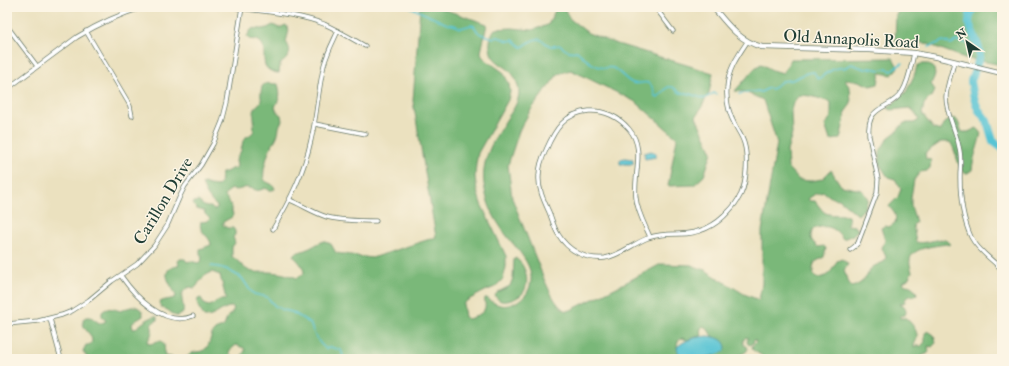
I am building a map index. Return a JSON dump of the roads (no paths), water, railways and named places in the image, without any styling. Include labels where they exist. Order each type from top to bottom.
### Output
[{"type":"street","points":[[7,89],[86,31],[111,18],[144,7]]},
{"type":"street","points":[[232,7],[298,16],[325,25],[365,46]]},
{"type":"street","points":[[655,7],[673,31]]},
{"type":"street","name":"Old Annapolis Road","points":[[713,7],[733,30],[747,42],[762,47],[914,53],[1002,74]]},
{"type":"street","name":"Carillon Drive","points":[[7,324],[50,319],[80,306],[137,264],[147,255],[162,236],[185,186],[204,160],[213,144],[222,122],[227,102],[241,8]]},
{"type":"street","points":[[7,26],[37,66]]},
{"type":"street","points":[[86,31],[128,102],[132,116]]},
{"type":"street","points":[[273,229],[290,200],[308,155],[315,124],[324,64],[338,31]]},
{"type":"street","points":[[650,237],[636,200],[639,155],[638,146],[629,129],[622,121],[606,113],[583,112],[573,115],[564,121],[557,128],[551,139],[544,155],[539,175],[539,184],[542,196],[558,234],[565,244],[581,255],[606,258],[650,237],[666,234],[688,234],[705,230],[719,222],[729,211],[740,195],[744,182],[746,152],[742,139],[730,115],[726,89],[732,65],[747,42]]},
{"type":"street","points":[[850,250],[858,243],[878,193],[878,179],[868,129],[869,122],[876,111],[898,97],[902,92],[909,75],[914,53]]},
{"type":"street","points":[[954,62],[946,96],[948,112],[960,148],[960,180],[963,209],[971,237],[980,249],[1002,270]]},
{"type":"street","points":[[315,124],[366,134]]},
{"type":"street","points":[[290,200],[315,212],[336,219],[345,221],[376,221]]},
{"type":"street","points":[[120,276],[130,289],[152,308],[176,319],[186,319],[193,316]]},
{"type":"street","points":[[50,319],[61,359]]},
{"type":"water","points":[[651,151],[656,153],[656,157],[645,159],[644,153]]},
{"type":"water","points":[[621,159],[633,159],[633,164],[620,164]]},
{"type":"water","points":[[708,336],[722,341],[726,346],[726,349],[722,353],[707,357],[694,358],[684,357],[678,351],[677,347],[688,340]]},
{"type":"waterway","points":[[410,7],[447,24],[461,28],[471,25],[474,26],[481,34],[494,38],[498,37],[509,41],[513,40],[522,47],[535,39],[540,39],[551,46],[561,45],[568,51],[577,51],[596,66],[613,68],[631,82],[644,82],[650,84],[655,96],[658,97],[668,87],[673,87],[680,93],[687,93],[704,99],[714,93],[716,94]]},
{"type":"waterway","points":[[975,7],[970,15],[969,23],[979,48],[980,56],[971,81],[974,98],[978,109],[987,121],[993,141],[1002,148]]},
{"type":"waterway","points":[[929,47],[943,41],[951,44],[956,41],[966,43],[977,41]]},
{"type":"waterway","points":[[739,94],[758,91],[761,92],[769,88],[772,89],[782,81],[792,80],[807,73],[814,72],[818,79],[833,69],[844,68],[851,64],[865,69],[871,68],[880,70],[887,68],[891,71],[903,63]]},
{"type":"waterway","points":[[211,266],[226,269],[242,278],[254,294],[267,297],[275,306],[292,312],[310,323],[320,344],[326,349],[330,347],[341,350],[344,359]]}]
